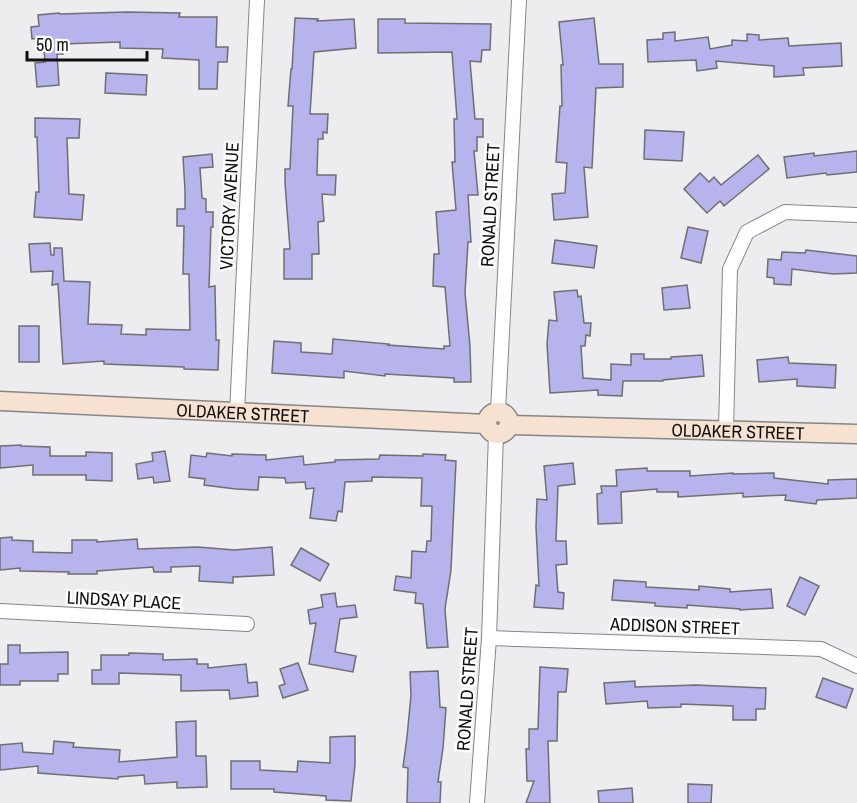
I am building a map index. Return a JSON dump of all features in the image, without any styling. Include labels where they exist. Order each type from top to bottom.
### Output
[{"type":"street","name":"VICTORY AVENUE","points":[[237,413],[257,0]]},
{"type":"street","name":"RONALD STREET","points":[[477,803],[489,638],[519,0]]},
{"type":"street","points":[[726,430],[730,269],[747,232],[785,212],[857,215]]},
{"type":"street","name":"OLDAKER STREET","points":[[0,401],[498,424],[857,434]]},
{"type":"street","name":"LINDSAY PLACE","points":[[0,611],[247,624]]},
{"type":"street","name":"ADDISON STREET","points":[[489,638],[821,649],[857,666]]},
{"type":"building","points":[[180,13],[179,17],[217,17],[216,47],[228,47],[227,62],[218,62],[217,89],[199,89],[199,60],[162,58],[163,49],[120,48],[120,42],[62,44],[63,54],[57,54],[59,85],[37,87],[35,63],[45,62],[43,38],[32,39],[31,27],[39,26],[38,15]]},
{"type":"building","points":[[295,18],[318,19],[317,21],[354,19],[356,48],[314,52],[310,114],[328,114],[327,133],[323,132],[323,139],[318,139],[317,175],[336,175],[335,195],[322,194],[324,221],[318,222],[319,254],[312,254],[312,279],[284,279],[284,249],[290,249],[285,169],[290,169],[293,106],[288,106]]},
{"type":"building","points":[[594,18],[599,64],[623,64],[623,87],[596,88],[592,168],[584,167],[588,217],[554,220],[552,194],[565,193],[567,163],[556,162],[560,106],[562,106],[561,65],[563,65],[559,22]]},
{"type":"building","points":[[378,19],[405,19],[405,23],[491,24],[490,50],[482,50],[481,62],[470,61],[475,119],[483,119],[483,137],[477,137],[477,151],[474,151],[478,195],[468,195],[471,242],[468,242],[465,293],[471,382],[454,382],[454,378],[385,374],[385,376],[344,371],[344,378],[272,373],[274,341],[301,343],[301,352],[332,354],[333,339],[444,349],[444,346],[450,346],[445,287],[433,286],[434,254],[439,254],[436,212],[456,210],[452,162],[455,162],[454,119],[457,119],[452,52],[378,53]]},
{"type":"building","points":[[675,32],[675,41],[708,37],[710,49],[732,45],[732,40],[747,41],[747,34],[759,35],[759,40],[788,38],[789,46],[841,43],[842,66],[803,68],[804,75],[774,77],[774,66],[716,61],[717,68],[697,71],[696,60],[648,62],[647,40],[663,39],[663,33]]},
{"type":"building","points":[[106,73],[147,75],[146,95],[105,93]]},
{"type":"building","points":[[35,118],[80,119],[79,138],[67,138],[69,194],[84,195],[82,220],[34,217],[36,192],[39,192]]},
{"type":"building","points":[[645,130],[684,132],[682,161],[644,159]]},
{"type":"building","points":[[857,151],[857,172],[787,178],[784,157]]},
{"type":"building","points":[[212,154],[213,167],[200,168],[202,198],[206,199],[206,212],[213,212],[209,287],[215,286],[216,340],[219,340],[218,370],[104,364],[104,361],[63,364],[58,284],[52,285],[53,271],[31,272],[29,244],[50,243],[51,255],[54,255],[54,248],[62,248],[64,281],[90,282],[88,324],[122,325],[121,334],[146,335],[146,329],[190,330],[189,274],[183,274],[184,226],[177,226],[177,209],[185,209],[183,157]]},
{"type":"building","points":[[758,155],[769,169],[724,206],[720,201],[707,213],[684,189],[700,173],[709,182],[714,177],[721,185]]},
{"type":"building","points":[[688,227],[708,231],[701,263],[681,258]]},
{"type":"building","points":[[555,240],[597,246],[594,268],[552,263]]},
{"type":"building","points":[[806,250],[857,256],[857,273],[833,274],[792,269],[791,285],[774,284],[774,278],[767,277],[768,259],[781,260],[782,252],[805,253]]},
{"type":"building","points":[[687,285],[690,308],[664,310],[662,288]]},
{"type":"building","points":[[577,290],[578,297],[581,296],[584,323],[591,323],[590,336],[586,335],[585,346],[581,346],[583,378],[611,380],[611,364],[631,365],[631,354],[644,354],[644,359],[671,359],[671,357],[702,355],[704,376],[663,381],[623,381],[622,396],[598,395],[598,390],[550,393],[547,344],[549,320],[557,321],[554,292]]},
{"type":"building","points":[[19,326],[39,326],[39,362],[19,362]]},
{"type":"building","points":[[788,357],[789,363],[836,365],[835,388],[797,386],[797,379],[759,382],[757,360]]},
{"type":"building","points":[[0,446],[50,447],[50,456],[86,456],[86,452],[112,453],[112,481],[86,480],[86,475],[33,475],[33,465],[0,468]]},
{"type":"building","points":[[165,451],[170,481],[154,483],[153,477],[138,479],[136,464],[153,461],[152,453]]},
{"type":"building","points":[[207,453],[232,456],[232,454],[266,455],[266,460],[303,456],[304,465],[335,462],[335,460],[379,459],[380,455],[446,455],[445,460],[456,461],[451,570],[445,609],[448,647],[427,648],[423,604],[415,603],[416,593],[394,590],[396,576],[411,578],[412,551],[426,552],[427,541],[431,541],[432,506],[421,506],[422,478],[372,477],[372,481],[345,482],[342,512],[338,511],[336,521],[310,518],[314,488],[306,489],[305,482],[286,483],[285,478],[259,477],[258,490],[204,485],[205,479],[189,477],[191,455],[206,457]]},
{"type":"building","points":[[573,463],[575,484],[558,486],[556,541],[566,541],[567,564],[556,565],[558,592],[564,593],[563,609],[534,607],[536,585],[539,586],[537,499],[547,500],[544,466]]},
{"type":"building","points":[[647,468],[647,471],[690,471],[690,476],[774,473],[774,478],[828,484],[828,480],[857,479],[857,498],[817,500],[816,504],[785,500],[786,495],[743,497],[743,493],[678,497],[678,492],[657,492],[657,489],[621,492],[622,523],[598,524],[597,494],[602,493],[601,486],[617,486],[616,470]]},
{"type":"building","points":[[12,537],[12,540],[33,541],[33,552],[72,553],[72,540],[97,540],[97,542],[137,539],[138,549],[198,547],[234,550],[272,547],[274,575],[233,577],[233,583],[199,581],[200,566],[171,567],[171,572],[154,572],[153,567],[97,571],[97,574],[20,571],[20,568],[0,570],[0,538]]},
{"type":"building","points":[[301,548],[329,564],[320,581],[291,565]]},
{"type":"building","points":[[800,577],[819,586],[805,615],[787,606]]},
{"type":"building","points":[[614,580],[646,582],[646,587],[699,590],[699,586],[730,589],[730,592],[771,589],[773,608],[740,610],[687,605],[687,608],[612,600]]},
{"type":"building","points":[[335,593],[337,607],[355,605],[357,617],[340,619],[335,652],[356,656],[353,672],[309,664],[316,623],[310,624],[308,610],[323,607],[321,595]]},
{"type":"building","points":[[8,645],[20,645],[20,653],[68,652],[68,674],[58,674],[58,681],[20,681],[20,685],[0,685],[0,664],[8,664]]},
{"type":"building","points":[[129,653],[163,654],[163,660],[197,659],[197,664],[208,664],[208,668],[246,664],[248,683],[257,682],[258,696],[230,699],[229,690],[181,691],[181,675],[119,673],[119,684],[92,684],[92,670],[101,670],[101,655],[129,655]]},
{"type":"building","points":[[298,663],[308,690],[283,698],[279,686],[285,684],[280,669]]},
{"type":"building","points":[[540,667],[568,669],[566,692],[558,692],[557,741],[548,741],[550,803],[526,803],[534,781],[527,781],[526,749],[529,749],[529,729],[538,729]]},
{"type":"building","points":[[438,671],[440,707],[446,708],[438,782],[441,782],[440,803],[407,803],[408,768],[403,767],[411,695],[410,672]]},
{"type":"building","points":[[823,678],[853,689],[846,708],[816,697]]},
{"type":"building","points":[[635,681],[635,687],[696,685],[766,688],[765,709],[756,709],[756,720],[733,720],[733,706],[681,704],[681,707],[648,708],[647,701],[606,704],[604,683]]},
{"type":"building","points":[[196,721],[196,756],[206,756],[207,787],[177,788],[177,782],[145,784],[144,775],[118,777],[118,779],[38,773],[38,766],[0,770],[0,745],[22,743],[23,752],[53,754],[54,741],[74,743],[73,747],[120,750],[119,762],[177,757],[176,722]]},
{"type":"building","points":[[355,736],[351,801],[326,800],[326,796],[274,792],[274,789],[231,789],[231,761],[260,761],[260,770],[297,772],[298,761],[330,763],[330,737]]},
{"type":"building","points":[[688,784],[712,785],[711,803],[688,803]]},
{"type":"building","points":[[632,788],[633,803],[599,803],[598,791]]}]
